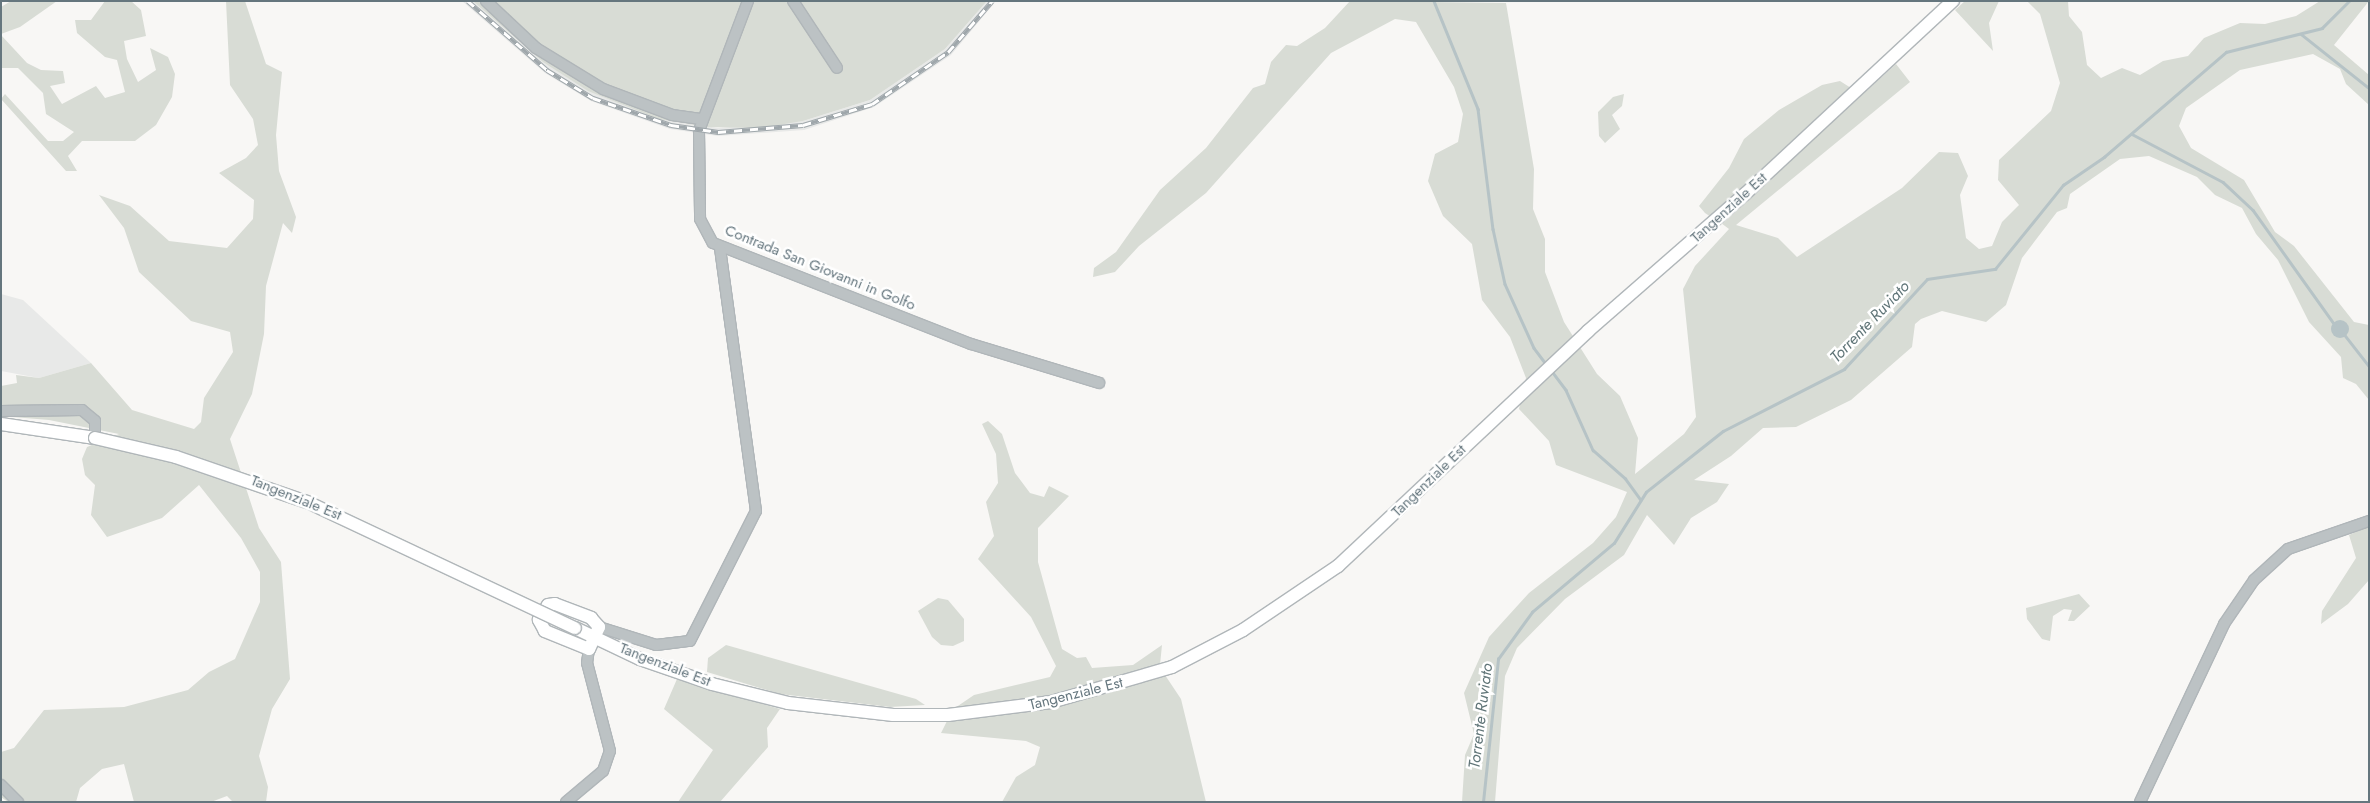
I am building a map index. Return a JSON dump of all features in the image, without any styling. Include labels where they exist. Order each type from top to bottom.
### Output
[{"type":"main road","name":"Tangenziale Est","points":[[1,424],[95,438],[176,456],[307,502],[575,628],[597,632],[668,669],[788,703],[893,715],[1001,710],[1093,692],[1172,667],[1244,630],[1338,566],[1588,331],[1685,247],[1953,1]]},
{"type":"main road","points":[[555,604],[591,618],[597,632],[589,649],[545,630],[539,620],[548,605],[555,604]]},
{"type":"street","points":[[486,1],[536,48],[603,89],[672,115],[701,119]]},
{"type":"street","name":"Contrada San Giovanni in Golfo","points":[[748,1],[701,119],[700,219],[720,247],[979,347],[1099,383]]},
{"type":"street","points":[[793,1],[838,68]]},
{"type":"street","points":[[597,632],[656,645],[690,641],[756,512],[720,247]]},
{"type":"street","points":[[1,411],[82,410],[94,421],[95,438]]},
{"type":"street","points":[[2140,802],[2224,624],[2254,580],[2288,549],[2369,521]]},
{"type":"street","points":[[566,802],[603,771],[610,750],[587,663],[589,649]]},
{"type":"street","points":[[1,785],[18,802]]},
{"type":"shaded area","points":[[11,1],[57,1],[20,27],[1,34],[1,7]]},
{"type":"shaded area","points":[[105,1],[131,1],[141,10],[146,36],[124,41],[127,59],[138,82],[156,70],[150,48],[168,57],[175,74],[172,97],[156,125],[135,141],[82,141],[68,156],[77,171],[66,171],[1,99],[5,94],[48,141],[63,141],[74,132],[46,114],[43,93],[18,68],[1,68],[1,35],[27,63],[41,70],[63,71],[65,83],[50,86],[62,104],[96,86],[105,98],[125,92],[117,60],[105,57],[77,33],[75,20],[91,20]]},
{"type":"shaded area","points":[[226,1],[245,1],[266,64],[282,72],[276,135],[279,171],[296,217],[292,233],[283,223],[266,286],[264,334],[252,394],[230,439],[259,528],[281,562],[290,679],[272,709],[259,756],[268,787],[266,802],[233,802],[227,796],[211,802],[134,802],[124,764],[102,769],[80,788],[76,802],[8,802],[1,797],[1,752],[14,748],[44,710],[124,707],[188,690],[209,672],[235,659],[260,602],[260,572],[241,538],[199,485],[162,518],[107,537],[91,515],[95,485],[85,475],[82,459],[87,447],[119,434],[49,420],[1,416],[1,386],[17,383],[16,375],[39,378],[91,363],[132,410],[194,429],[201,422],[204,398],[233,352],[230,332],[191,321],[139,272],[124,228],[99,195],[130,206],[169,241],[227,248],[253,219],[254,200],[219,173],[246,158],[258,145],[253,119],[230,85]]},
{"type":"shaded area","points":[[462,1],[474,1],[671,121],[718,128],[803,121],[870,100],[945,49],[987,1],[996,1],[951,55],[874,107],[804,130],[718,136],[670,129],[591,101],[545,73]]},
{"type":"shaded area","points":[[473,1],[745,1],[695,125],[659,119],[588,91],[543,62]]},
{"type":"shaded area","points":[[752,1],[987,1],[945,49],[870,100],[803,121],[760,128],[702,127]]},
{"type":"shaded area","points":[[1350,1],[1506,3],[1534,169],[1533,209],[1545,239],[1545,272],[1564,322],[1597,374],[1620,396],[1638,438],[1635,474],[1684,434],[1696,417],[1683,289],[1695,266],[1729,229],[1721,223],[1896,64],[1910,82],[1736,225],[1778,238],[1797,257],[1902,188],[1939,152],[1958,153],[1968,176],[1960,195],[1966,238],[1979,249],[1992,246],[2002,222],[2019,205],[1998,180],[1999,160],[2051,111],[2060,83],[2040,14],[2027,1],[2068,1],[2069,16],[2082,32],[2087,65],[2101,78],[2122,68],[2140,75],[2163,61],[2188,56],[2204,38],[2240,23],[2265,24],[2296,16],[2320,1],[2369,1],[2334,45],[2369,75],[2369,105],[2346,84],[2340,69],[2313,54],[2240,70],[2186,108],[2179,126],[2191,148],[2244,180],[2275,232],[2294,246],[2354,322],[2369,325],[2369,400],[2356,384],[2343,378],[2341,357],[2309,322],[2278,260],[2256,234],[2242,208],[2215,195],[2197,177],[2149,156],[2120,159],[2070,194],[2067,208],[2057,212],[2022,258],[2006,305],[1986,322],[1942,311],[1921,319],[1915,324],[1912,347],[1851,400],[1796,427],[1763,428],[1731,456],[1694,480],[1729,484],[1717,502],[1691,518],[1674,545],[1647,515],[1624,555],[1565,599],[1517,648],[1505,676],[1495,802],[1462,802],[1465,755],[1474,734],[1464,693],[1489,637],[1529,593],[1593,543],[1616,517],[1627,492],[1556,465],[1549,441],[1519,409],[1526,378],[1510,337],[1482,300],[1472,244],[1443,216],[1428,181],[1435,154],[1458,142],[1463,114],[1454,87],[1416,22],[1395,19],[1331,53],[1206,193],[1139,246],[1115,272],[1093,277],[1094,268],[1116,252],[1160,190],[1206,148],[1253,88],[1265,84],[1271,62],[1286,45],[1297,46],[1325,28]]},
{"type":"shaded area","points":[[1965,1],[1999,1],[1989,23],[1993,51],[1955,10]]},
{"type":"shaded area","points":[[1840,81],[1851,88],[1711,217],[1705,213],[1699,206],[1729,168],[1744,139],[1779,110],[1822,85]]},
{"type":"shaded area","points":[[1624,94],[1622,106],[1612,115],[1620,129],[1605,143],[1599,136],[1598,112],[1613,97]]},
{"type":"shaded area","points":[[1,294],[23,300],[91,363],[39,378],[1,371]]},
{"type":"shaded area","points":[[2340,320],[2347,322],[2349,329],[2347,336],[2340,338],[2333,336],[2331,329],[2333,322]]},
{"type":"shaded area","points":[[988,421],[1002,434],[1015,473],[1030,493],[1044,497],[1049,486],[1069,496],[1038,528],[1038,562],[1062,649],[1077,658],[1086,657],[1092,668],[1133,665],[1162,645],[1160,665],[1050,697],[952,710],[974,695],[1050,677],[1056,666],[1031,617],[978,559],[994,536],[986,502],[998,483],[996,454],[982,424]]},
{"type":"shaded area","points":[[2369,526],[2369,580],[2348,604],[2321,624],[2322,611],[2356,558],[2349,535]]},
{"type":"shaded area","points":[[2079,594],[2090,606],[2074,621],[2068,621],[2072,610],[2064,609],[2053,616],[2050,641],[2042,639],[2027,619],[2026,608]]},
{"type":"shaded area","points":[[938,598],[948,600],[964,619],[964,641],[953,646],[941,645],[932,637],[918,611]]},
{"type":"shaded area","points":[[726,645],[916,699],[925,705],[890,707],[780,694],[707,672],[708,658]]},
{"type":"shaded area","points":[[1165,675],[1181,699],[1206,802],[1002,802],[1016,777],[1035,765],[1040,747],[1026,741],[941,733],[947,721],[1052,708]]},
{"type":"shaded area","points":[[677,679],[780,709],[767,728],[768,747],[720,802],[678,802],[713,750],[664,709]]},
{"type":"waterway","points":[[1434,1],[1478,109],[1493,229],[1505,284],[1534,348],[1546,364]]},
{"type":"waterway","name":"Torrente Ruviato","points":[[1483,802],[1498,659],[1532,612],[1614,543],[1646,492],[1723,431],[1844,369],[1927,279],[1995,269],[2063,185],[2104,157],[2226,52],[2322,28],[2349,1]]},
{"type":"waterway","points":[[2301,34],[2369,88]]},
{"type":"waterway","points":[[2132,134],[2223,182],[2253,210],[2335,325]]},
{"type":"waterway","points":[[2344,334],[2369,366]]},
{"type":"waterway","points":[[1551,370],[1566,390],[1593,450],[1625,478],[1641,500]]},
{"type":"railway","points":[[468,1],[547,70],[593,98],[671,125],[718,132],[803,125],[872,104],[948,52],[992,1]]}]
